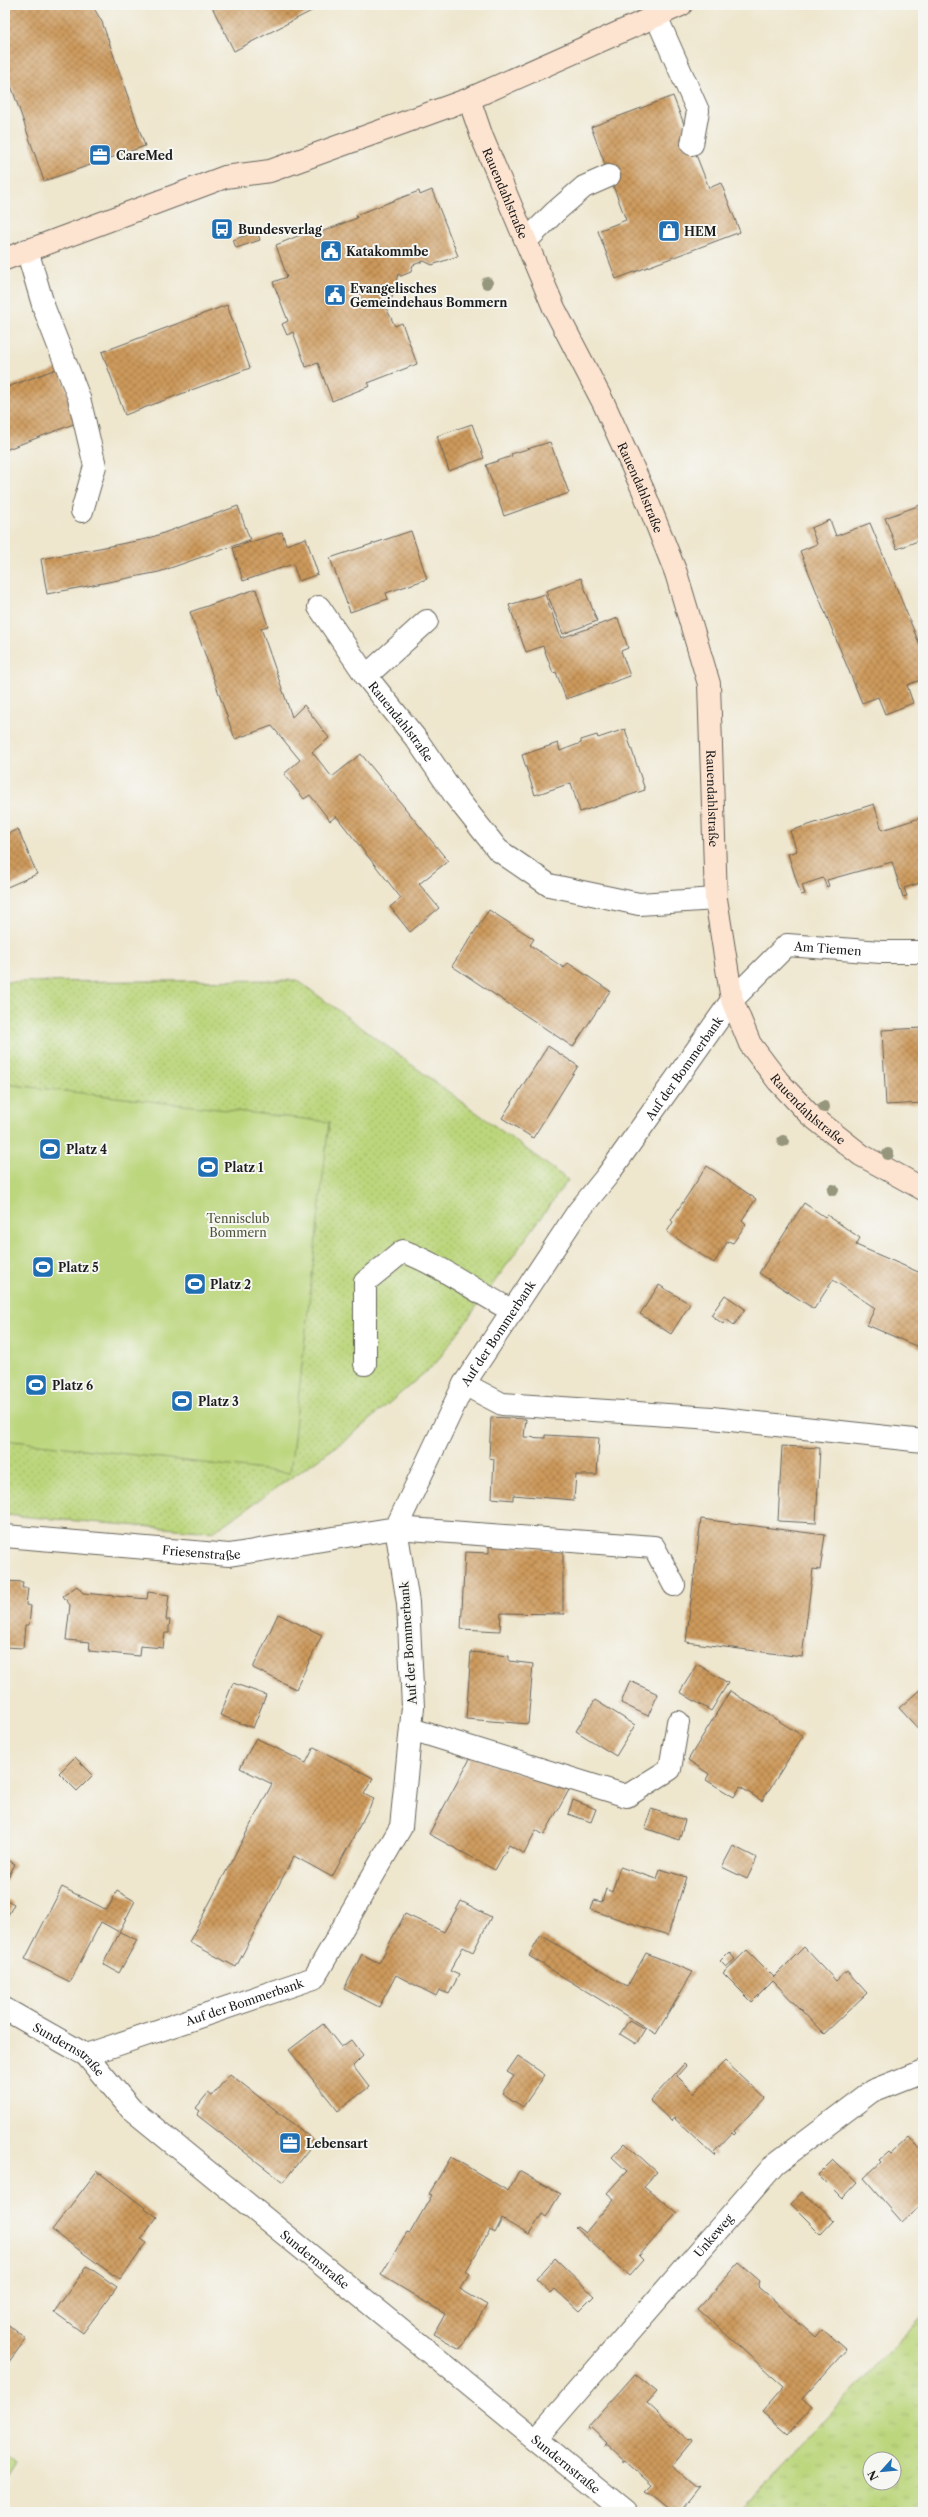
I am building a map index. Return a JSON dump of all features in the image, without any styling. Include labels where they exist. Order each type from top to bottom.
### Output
[{"type":"street","points":[[5,259],[225,177],[270,171],[469,100],[681,5]]},
{"type":"street","points":[[656,16],[698,111],[692,144]]},
{"type":"street","name":"Rauendahlstraße","points":[[469,100],[482,137],[554,308],[604,404],[643,490],[676,573],[709,684],[716,899],[732,1000],[750,1044],[778,1081],[809,1114],[861,1155],[923,1189]]},
{"type":"street","points":[[526,241],[555,212],[584,187],[609,176]]},
{"type":"street","points":[[27,250],[44,308],[80,398],[95,466],[82,511]]},
{"type":"street","name":"Rauendahlstraße","points":[[319,607],[366,676],[417,740],[456,797],[498,850],[549,885],[639,904],[716,899]]},
{"type":"street","name":"Rauendahlstraße","points":[[366,676],[427,621]]},
{"type":"street","name":"Am Tiemen","points":[[732,1000],[787,945],[881,952],[923,952]]},
{"type":"street","name":"Auf der Bommerbank","points":[[86,2055],[314,1978],[400,1827],[413,1707],[408,1602],[396,1528],[464,1384],[577,1212],[606,1176],[732,1000]]},
{"type":"street","points":[[366,1364],[365,1282],[403,1251],[425,1259],[484,1296],[513,1311]]},
{"type":"street","points":[[464,1384],[502,1404],[712,1418],[923,1441]]},
{"type":"street","name":"Friesenstraße","points":[[5,1536],[229,1555],[396,1528],[654,1547],[674,1586]]},
{"type":"street","points":[[411,1729],[627,1796],[670,1769],[678,1722]]},
{"type":"street","name":"Sundernstraße","points":[[5,2009],[86,2055],[131,2109],[625,2512]]},
{"type":"street","name":"Unkeweg","points":[[536,2439],[775,2164],[872,2091],[923,2071]]},
{"type":"green space","name":"Tennisclub Bommern","points":[[297,980],[568,1180],[436,1363],[347,1439],[213,1532],[5,1515],[5,982]]},
{"type":"green space","points":[[5,1084],[329,1122],[290,1473],[5,1440]]},
{"type":"green space","points":[[923,2316],[923,2512],[739,2512]]},
{"type":"green space","points":[[5,2455],[15,2463],[5,2479]]},
{"type":"building","points":[[5,5],[92,5],[102,22],[145,146],[44,181],[5,68]]},
{"type":"building","points":[[211,5],[323,5],[234,51]]},
{"type":"building","points":[[673,96],[709,188],[721,183],[740,232],[616,279],[598,231],[626,220],[591,127]]},
{"type":"building","name":"Evangelisches Gemeindehaus Bommern","points":[[432,190],[458,256],[432,265],[424,261],[413,265],[411,272],[401,276],[398,274],[392,298],[387,299],[385,306],[395,326],[402,323],[417,364],[368,383],[370,386],[332,401],[318,363],[306,367],[293,332],[287,335],[282,324],[288,321],[273,282],[287,277],[276,245],[315,229],[316,234],[357,218],[356,215],[419,191],[420,195]]},
{"type":"building","points":[[257,231],[260,240],[236,248],[233,240]]},
{"type":"building","points":[[227,305],[250,368],[125,415],[102,352]]},
{"type":"building","points":[[59,368],[79,422],[5,450],[5,388]]},
{"type":"building","points":[[472,424],[484,458],[449,471],[437,436]]},
{"type":"building","points":[[550,442],[569,493],[504,516],[486,465],[512,456],[511,454]]},
{"type":"building","points":[[923,504],[923,539],[897,549],[885,518]]},
{"type":"building","points":[[238,506],[250,540],[159,572],[47,594],[41,559],[147,539]]},
{"type":"building","points":[[830,520],[836,536],[870,523],[923,653],[923,679],[907,685],[913,703],[885,714],[878,697],[862,703],[800,551],[817,544],[811,528]]},
{"type":"building","points":[[411,531],[427,579],[386,593],[388,599],[350,612],[330,558]]},
{"type":"building","points":[[282,532],[286,545],[306,538],[318,574],[299,581],[293,564],[243,581],[233,548]]},
{"type":"building","points":[[581,578],[597,621],[563,634],[546,591]]},
{"type":"building","points":[[256,589],[268,626],[261,628],[292,717],[304,705],[329,738],[312,752],[332,777],[361,754],[448,861],[419,884],[439,908],[410,932],[390,907],[401,898],[336,816],[330,821],[310,795],[304,799],[284,774],[300,760],[272,726],[235,739],[190,612]]},
{"type":"building","points":[[545,594],[561,638],[618,618],[628,648],[621,651],[630,676],[566,699],[556,672],[553,673],[543,646],[526,652],[509,605]]},
{"type":"building","points":[[625,729],[645,790],[580,812],[571,783],[535,795],[522,755],[558,743],[560,751],[581,743],[581,740],[597,735],[598,738]]},
{"type":"building","points":[[874,804],[882,830],[923,817],[923,882],[904,888],[907,896],[903,897],[892,862],[827,880],[829,886],[827,887],[823,878],[802,885],[805,894],[801,895],[788,854],[797,851],[790,831]]},
{"type":"building","points":[[18,829],[37,874],[5,888],[5,835]]},
{"type":"building","points":[[489,910],[534,939],[530,945],[564,968],[568,963],[610,991],[573,1047],[452,966]]},
{"type":"building","points":[[923,1028],[923,1103],[886,1105],[882,1030]]},
{"type":"building","points":[[548,1046],[578,1066],[533,1138],[502,1118]]},
{"type":"building","points":[[707,1166],[756,1199],[742,1220],[746,1224],[733,1243],[728,1241],[714,1263],[667,1232],[673,1222],[671,1220]]},
{"type":"building","points":[[804,1203],[825,1217],[827,1215],[860,1238],[856,1245],[923,1274],[923,1349],[867,1325],[875,1308],[833,1280],[814,1309],[759,1273]]},
{"type":"building","points":[[659,1285],[690,1304],[671,1334],[640,1314]]},
{"type":"building","points":[[725,1295],[745,1309],[734,1325],[726,1319],[723,1324],[711,1315]]},
{"type":"building","points":[[491,1417],[526,1419],[524,1437],[545,1438],[545,1435],[599,1438],[597,1475],[576,1475],[574,1500],[513,1495],[513,1500],[492,1498],[494,1459],[489,1458]]},
{"type":"building","points":[[782,1446],[820,1448],[816,1523],[778,1521]]},
{"type":"building","points":[[701,1519],[825,1535],[820,1570],[813,1569],[802,1657],[686,1642]]},
{"type":"building","points":[[489,1544],[563,1551],[563,1611],[565,1614],[501,1613],[500,1631],[461,1629],[465,1552],[489,1553]]},
{"type":"building","points":[[5,1581],[23,1582],[22,1588],[28,1588],[26,1605],[31,1606],[29,1625],[25,1625],[23,1648],[5,1647]]},
{"type":"building","points":[[77,1586],[83,1593],[147,1599],[148,1592],[169,1595],[166,1620],[170,1620],[169,1633],[165,1633],[163,1648],[140,1646],[139,1656],[89,1651],[90,1642],[66,1640],[70,1605],[63,1596]]},
{"type":"building","points":[[278,1614],[322,1635],[296,1689],[253,1668]]},
{"type":"building","points":[[471,1652],[509,1656],[509,1661],[533,1664],[528,1724],[466,1719]]},
{"type":"building","points":[[697,1664],[728,1683],[711,1711],[680,1692]]},
{"type":"building","points":[[630,1681],[658,1694],[648,1716],[621,1703]]},
{"type":"building","points":[[233,1683],[266,1695],[253,1728],[220,1715]]},
{"type":"building","points":[[923,1687],[923,1734],[899,1708]]},
{"type":"building","points":[[730,1691],[803,1736],[762,1801],[740,1787],[734,1797],[706,1780],[709,1774],[688,1760]]},
{"type":"building","points":[[595,1700],[635,1725],[616,1756],[576,1731]]},
{"type":"building","points":[[256,1738],[306,1763],[314,1747],[373,1778],[364,1794],[374,1799],[332,1877],[294,1856],[236,1967],[189,1942],[272,1784],[240,1768]]},
{"type":"building","points":[[75,1757],[93,1775],[77,1791],[59,1773]]},
{"type":"building","points":[[471,1757],[569,1790],[544,1835],[536,1830],[524,1854],[509,1845],[495,1870],[429,1834]]},
{"type":"building","points":[[573,1800],[596,1809],[591,1822],[568,1814]]},
{"type":"building","points":[[651,1809],[685,1820],[679,1840],[645,1828]]},
{"type":"building","points":[[733,1846],[757,1858],[747,1879],[722,1867]]},
{"type":"building","points":[[5,1858],[15,1864],[5,1883]]},
{"type":"building","points":[[620,1867],[657,1879],[660,1869],[686,1877],[668,1935],[591,1910],[594,1900],[602,1902],[606,1889],[612,1892]]},
{"type":"building","points":[[62,1887],[107,1910],[117,1891],[135,1901],[119,1932],[101,1922],[70,1982],[25,1959]]},
{"type":"building","points":[[5,1899],[14,1904],[5,1921]]},
{"type":"building","points":[[461,1901],[491,1917],[473,1952],[463,1947],[450,1971],[459,1975],[449,1994],[439,1990],[436,1996],[396,1975],[379,2007],[344,1989],[362,1954],[379,1963],[405,1914],[444,1932]]},
{"type":"building","points":[[120,1932],[137,1940],[119,1973],[103,1964]]},
{"type":"building","points":[[541,1935],[627,1987],[646,1953],[693,1972],[656,2034],[529,1956]]},
{"type":"building","points":[[804,1947],[836,1981],[847,1971],[867,1993],[824,2034],[773,1981],[752,2002],[723,1973],[747,1950],[774,1977]]},
{"type":"building","points":[[729,1952],[735,1959],[726,1967],[720,1961]]},
{"type":"building","points":[[629,2020],[645,2029],[636,2044],[620,2034]]},
{"type":"building","points":[[323,2024],[341,2047],[351,2040],[363,2056],[353,2066],[369,2087],[338,2111],[289,2050]]},
{"type":"building","points":[[518,2056],[545,2075],[523,2107],[502,2093],[514,2076],[507,2072]]},
{"type":"building","points":[[725,2061],[765,2098],[734,2131],[736,2133],[734,2135],[732,2133],[714,2152],[716,2154],[715,2156],[674,2118],[671,2121],[650,2101],[684,2064],[686,2066],[677,2076],[694,2093]]},
{"type":"building","points":[[230,2074],[315,2141],[283,2182],[197,2115],[200,2111],[196,2108],[208,2093],[212,2096]]},
{"type":"building","points":[[909,2136],[923,2152],[923,2203],[902,2222],[864,2178],[881,2162],[879,2160],[888,2152],[890,2154]]},
{"type":"building","points":[[625,2143],[657,2172],[644,2186],[677,2213],[639,2256],[643,2260],[629,2276],[575,2228],[577,2227],[585,2233],[614,2199],[607,2193],[627,2171],[612,2157]]},
{"type":"building","points":[[451,2157],[508,2191],[519,2171],[560,2194],[546,2217],[542,2214],[529,2235],[502,2219],[495,2233],[490,2230],[466,2271],[470,2274],[460,2289],[487,2305],[460,2349],[434,2334],[445,2314],[381,2275],[407,2232],[410,2233],[432,2195],[429,2194]]},
{"type":"building","points":[[833,2160],[857,2183],[842,2199],[818,2175]]},
{"type":"building","points":[[97,2171],[157,2217],[141,2239],[147,2243],[120,2279],[52,2230]]},
{"type":"building","points":[[802,2192],[833,2221],[821,2234],[791,2204]]},
{"type":"building","points":[[555,2258],[594,2296],[579,2311],[555,2289],[551,2293],[536,2279]]},
{"type":"building","points":[[739,2263],[760,2281],[758,2287],[815,2337],[822,2329],[846,2350],[802,2399],[812,2408],[788,2435],[762,2412],[784,2387],[698,2309]]},
{"type":"building","points":[[87,2266],[117,2287],[83,2333],[54,2312]]},
{"type":"building","points":[[5,2322],[26,2339],[5,2367]]},
{"type":"building","points":[[635,2374],[657,2392],[647,2403],[689,2441],[691,2440],[692,2442],[672,2466],[697,2487],[700,2486],[679,2512],[672,2512],[649,2493],[648,2494],[645,2492],[652,2485],[625,2461],[623,2463],[623,2459],[608,2445],[605,2445],[607,2443],[591,2428],[589,2430],[587,2428]]},
{"type":"place","name":"CareMed","points":[[100,155]]},
{"type":"place","name":"Bundesverlag","points":[[222,229]]},
{"type":"place","name":"HEM","points":[[669,231]]},
{"type":"place","name":"Katakommbe","points":[[331,251]]},
{"type":"place","name":"Evangelisches Gemeindehaus Bommern","points":[[335,295]]},
{"type":"place","name":"Platz 4","points":[[50,1149]]},
{"type":"place","name":"Platz 1","points":[[208,1167]]},
{"type":"place","name":"Platz 5","points":[[43,1267]]},
{"type":"place","name":"Platz 2","points":[[195,1284]]},
{"type":"place","name":"Platz 6","points":[[36,1385]]},
{"type":"place","name":"Platz 3","points":[[182,1401]]},
{"type":"place","name":"Lebensart","points":[[290,2143]]}]
